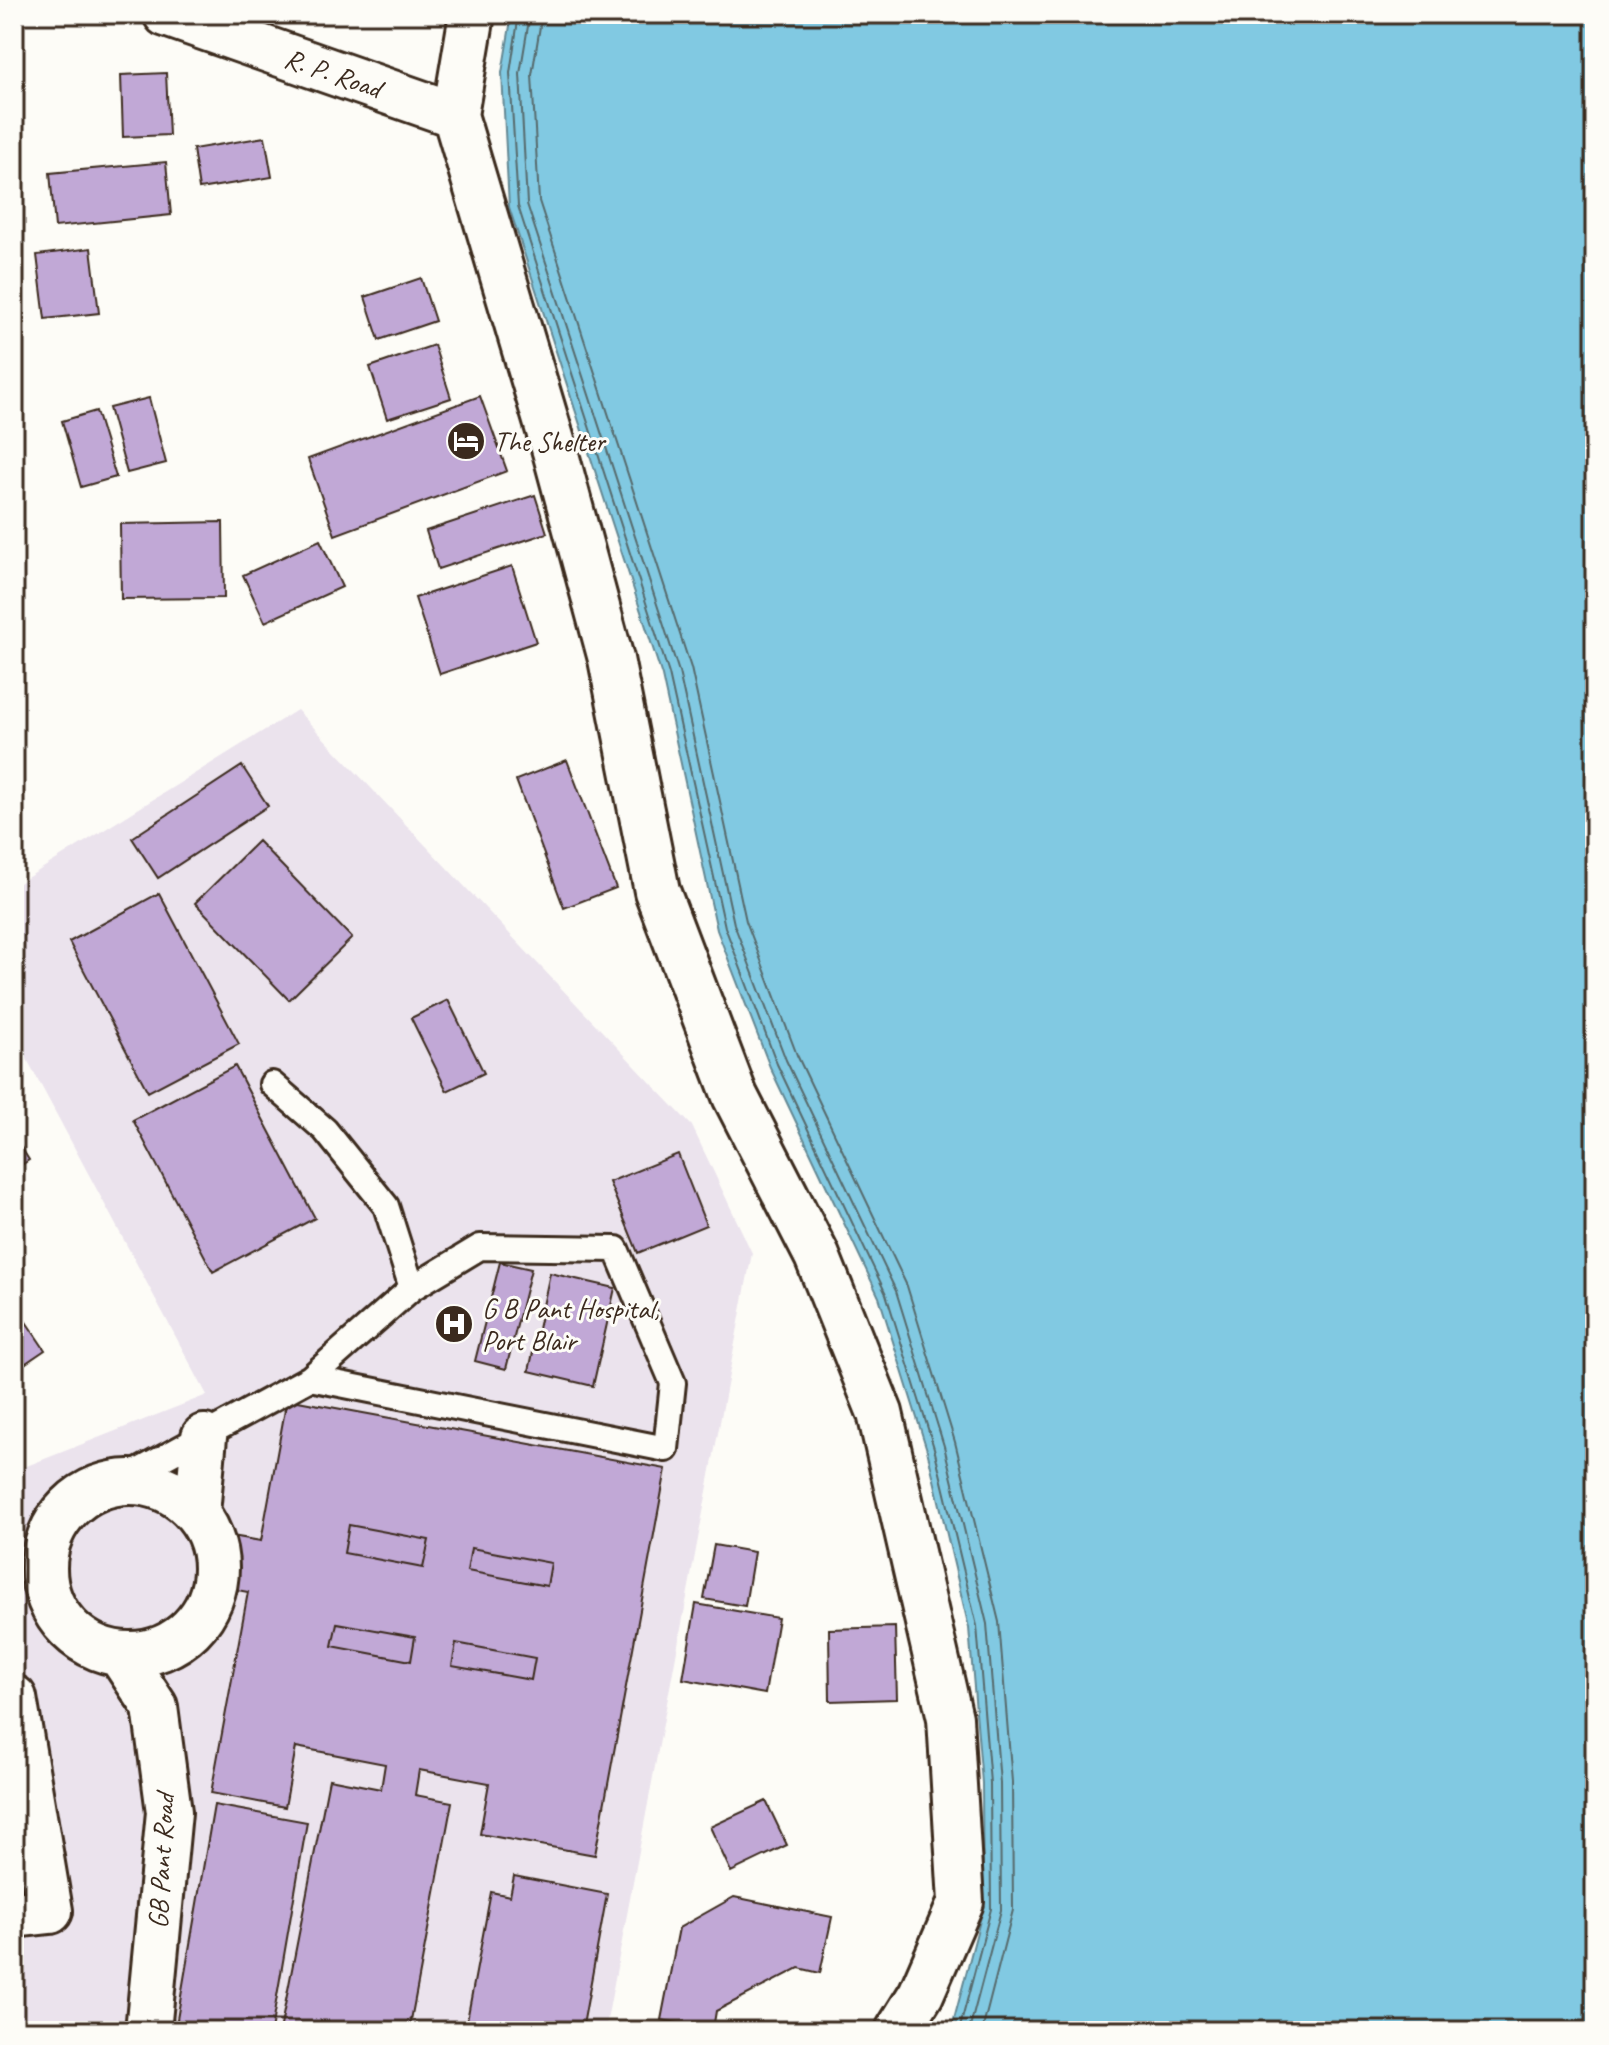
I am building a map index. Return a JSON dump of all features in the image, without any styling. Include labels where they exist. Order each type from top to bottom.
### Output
[{"type":"street","name":"R. P. Road","points":[[166,14],[455,115]]},
{"type":"street","points":[[472,14],[455,115],[555,451],[611,659],[657,891],[735,1096],[817,1256],[880,1413],[950,1718],[961,1902],[921,1994],[898,2031]]},
{"type":"street","points":[[197,1513],[204,1437]]},
{"type":"street","points":[[119,1482],[147,1483],[175,1494],[197,1513],[211,1538],[217,1567],[212,1596],[198,1622],[176,1642],[150,1653],[120,1654],[96,1648],[74,1634],[30,1588],[44,1562],[52,1534],[67,1509],[91,1491],[119,1482]]},
{"type":"street","name":"GB Pant Road","points":[[120,1654],[155,1707],[169,1812],[148,2031]]},
{"type":"street","points":[[14,1698],[50,1911],[14,1915]]},
{"type":"lane","points":[[272,1084],[325,1130],[386,1206],[412,1288]]},
{"type":"lane","points":[[119,1482],[310,1378],[412,1288],[480,1247],[616,1249],[673,1383],[666,1449],[310,1378]]},
{"type":"shaded area","name":"G B Pant Hospital, Port Blair","points":[[297,710],[692,1126],[752,1253],[605,2031],[14,2031],[14,1471],[207,1395],[14,1035],[14,886]]},
{"type":"water","points":[[512,14],[1595,14],[1595,2031],[951,2031],[983,1909],[982,1783],[969,1628],[927,1450],[879,1297],[770,1067],[717,930],[662,676],[509,207],[502,73]]},
{"type":"building","points":[[166,73],[169,135],[123,137],[121,75]]},
{"type":"building","points":[[265,137],[272,177],[199,189],[193,149]]},
{"type":"building","points":[[166,162],[171,215],[55,227],[50,173]]},
{"type":"building","points":[[91,248],[99,313],[45,319],[37,255]]},
{"type":"building","points":[[421,278],[435,321],[379,340],[365,297]]},
{"type":"building","points":[[434,345],[451,398],[387,419],[370,367]]},
{"type":"building","points":[[480,396],[507,471],[335,535],[308,459]]},
{"type":"building","points":[[149,398],[166,463],[127,473],[109,408]]},
{"type":"building","points":[[96,411],[116,477],[81,487],[62,421]]},
{"type":"building","points":[[535,495],[547,533],[438,569],[426,531]]},
{"type":"building","points":[[223,522],[224,598],[121,599],[120,524]]},
{"type":"building","points":[[320,540],[342,587],[265,622],[243,575]]},
{"type":"building","points":[[512,566],[536,642],[440,674],[415,598]]},
{"type":"building","points":[[567,760],[616,888],[564,908],[516,780]]},
{"type":"building","points":[[242,766],[268,806],[158,878],[132,838]]},
{"type":"building","points":[[258,841],[352,938],[289,1000],[195,903]]},
{"type":"building","points":[[159,893],[239,1044],[148,1092],[69,942]]},
{"type":"building","points":[[448,1000],[484,1073],[447,1091],[411,1018]]},
{"type":"building","points":[[235,1066],[315,1218],[213,1272],[133,1120]]},
{"type":"building","points":[[14,1136],[29,1160],[14,1170]]},
{"type":"building","points":[[678,1154],[706,1225],[638,1253],[609,1182]]},
{"type":"building","points":[[500,1262],[531,1269],[506,1369],[475,1361]]},
{"type":"building","points":[[550,1273],[615,1288],[593,1386],[529,1371]]},
{"type":"building","points":[[14,1304],[45,1350],[14,1371]]},
{"type":"building","points":[[287,1399],[666,1469],[595,1855],[480,1834],[489,1783],[419,1770],[415,1795],[452,1802],[409,2031],[280,2031],[329,1779],[381,1789],[385,1764],[296,1747],[285,1807],[211,1793],[248,1592],[216,1586],[226,1535],[261,1541]]},
{"type":"building","points":[[349,1525],[429,1540],[423,1568],[344,1553]]},
{"type":"building","points":[[714,1545],[754,1552],[745,1606],[704,1599]]},
{"type":"building","points":[[471,1548],[551,1563],[547,1586],[467,1571]]},
{"type":"building","points":[[696,1604],[778,1618],[765,1694],[683,1679]]},
{"type":"building","points":[[337,1623],[415,1637],[411,1661],[332,1646]]},
{"type":"building","points":[[895,1627],[897,1699],[830,1701],[829,1629]]},
{"type":"building","points":[[456,1643],[535,1658],[531,1680],[452,1666]]},
{"type":"building","points":[[766,1801],[787,1845],[731,1872],[710,1827]]},
{"type":"building","points":[[214,1805],[307,1822],[271,2031],[175,2031]]},
{"type":"building","points":[[514,1876],[607,1894],[582,2031],[465,2031],[491,1892],[510,1896]]},
{"type":"building","points":[[734,1897],[832,1917],[820,1973],[799,1968],[716,2011],[713,2029],[661,2020],[679,1928]]},
{"type":"place","name":"The Shelter","points":[[466,441]]},
{"type":"place","name":"G B Pant Hospital, Port Blair","points":[[454,1324]]}]
